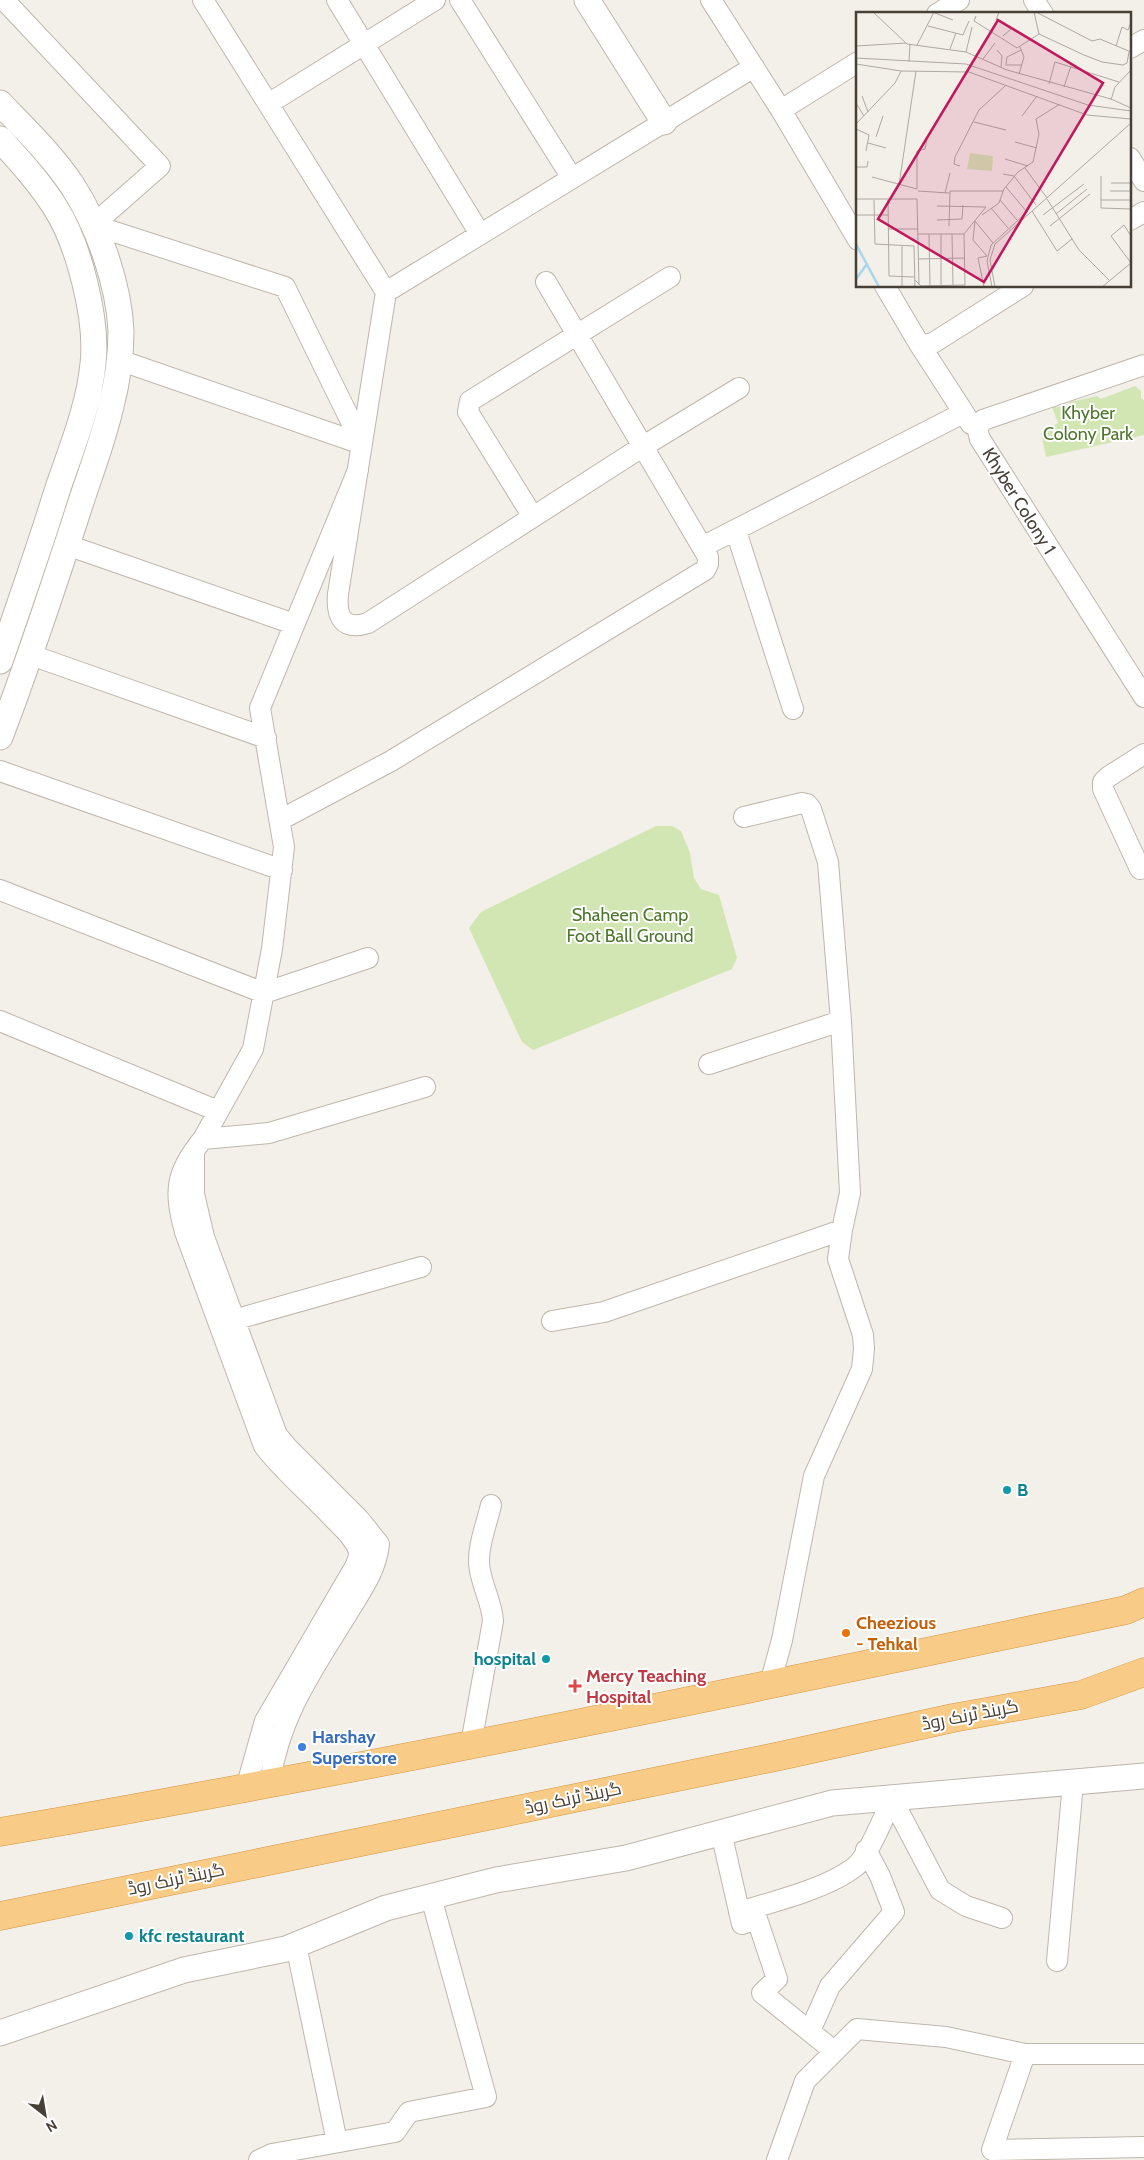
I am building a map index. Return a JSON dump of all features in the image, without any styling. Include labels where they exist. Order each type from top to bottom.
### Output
[{"type":"highway","points":[[0,1832],[258,1786],[472,1744],[1126,1610],[1144,1602]]},
{"type":"highway","name":"گرینڈ ٹرنک روڈ","points":[[0,1916],[770,1758],[953,1718],[1081,1695],[1144,1672]]},
{"type":"street","points":[[4,0],[160,166],[93,225]]},
{"type":"street","points":[[203,0],[386,292],[337,606],[339,616],[347,624],[356,627],[368,623],[739,388]]},
{"type":"street","points":[[337,0],[480,234]]},
{"type":"street","points":[[268,104],[435,0]]},
{"type":"street","points":[[460,0],[572,178]]},
{"type":"street","points":[[587,0],[664,122]]},
{"type":"street","points":[[712,0],[856,237]]},
{"type":"street","points":[[940,12],[959,0]]},
{"type":"street","points":[[1034,0],[1042,12]]},
{"type":"street","points":[[1132,47],[1144,40]]},
{"type":"street","points":[[780,110],[856,63]]},
{"type":"street","points":[[386,292],[754,67]]},
{"type":"street","points":[[0,103],[72,185],[93,225],[107,262],[116,294],[121,332],[119,360],[111,406],[31,656],[0,737]]},
{"type":"street","points":[[0,139],[56,207],[64,224],[80,264],[87,295],[94,345],[93,364],[84,409],[0,660]]},
{"type":"street","points":[[1132,161],[1144,181]]},
{"type":"street","points":[[1132,219],[1144,212]]},
{"type":"street","points":[[93,225],[285,287],[362,444]]},
{"type":"street","points":[[533,517],[468,412],[470,401],[576,333],[670,277]]},
{"type":"street","points":[[280,820],[391,761],[706,570],[708,557],[642,448],[546,282]]},
{"type":"street","points":[[886,288],[980,439]]},
{"type":"street","points":[[918,342],[925,345],[933,343],[1021,288]]},
{"type":"street","points":[[119,360],[362,444]]},
{"type":"street","name":"Khyber Colony 1","points":[[1143,367],[983,420],[978,425],[980,439],[1144,697]]},
{"type":"street","points":[[702,548],[964,413]]},
{"type":"street","points":[[258,1786],[265,1721],[356,1565],[360,1553],[351,1537],[312,1495],[279,1465],[264,1446],[227,1321],[185,1232],[180,1214],[178,1195],[180,1175],[254,1049],[272,949],[284,846],[260,708],[358,470]]},
{"type":"street","points":[[736,531],[793,708]]},
{"type":"street","points":[[67,546],[294,624]]},
{"type":"street","points":[[31,656],[266,738]]},
{"type":"street","points":[[1140,869],[1103,789],[1103,782],[1108,776],[1144,754]]},
{"type":"street","points":[[0,771],[282,870]]},
{"type":"street","points":[[744,817],[802,803],[807,804],[811,809],[828,862],[841,1021],[850,1193],[838,1259],[862,1335],[864,1350],[862,1369],[814,1476],[782,1640],[770,1684]]},
{"type":"street","points":[[0,890],[264,993],[368,958]]},
{"type":"street","points":[[0,1021],[218,1112]]},
{"type":"street","points":[[709,1064],[841,1021]]},
{"type":"street","points":[[199,1144],[269,1133],[425,1087]]},
{"type":"street","points":[[552,1321],[604,1312],[842,1230]]},
{"type":"street","points":[[227,1321],[421,1267]]},
{"type":"street","points":[[472,1744],[493,1621],[493,1610],[479,1564],[480,1551],[491,1505]]},
{"type":"street","points":[[0,2033],[184,1970],[296,1945],[386,1908],[496,1880],[626,1858],[832,1803],[1144,1776]]},
{"type":"street","points":[[1057,1961],[1073,1783]]},
{"type":"street","points":[[739,1912],[820,1886],[857,1865],[877,1833],[892,1799]]},
{"type":"street","points":[[892,1799],[940,1890],[966,1906],[1002,1918]]},
{"type":"street","points":[[721,1832],[742,1924],[757,1919],[777,1979],[762,1992],[834,2051]]},
{"type":"street","points":[[810,2031],[830,1986],[894,1912],[880,1876],[866,1850]]},
{"type":"street","points":[[259,2160],[272,2154],[395,2132],[409,2112],[486,2097],[431,1897]]},
{"type":"street","points":[[296,1945],[337,2142]]},
{"type":"street","points":[[777,2160],[805,2081],[857,2028],[946,2037],[1025,2054],[1144,2054]]},
{"type":"street","points":[[1025,2054],[992,2150],[1144,2147]]},
{"type":"green space","name":"Khyber Colony Park","points":[[1135,386],[1141,391],[1141,398],[1144,400],[1144,435],[1046,457],[1041,433],[1058,423],[1052,407],[1069,407],[1070,402],[1097,396],[1101,399]]},
{"type":"green space","name":"Shaheen Camp Foot Ball Ground","points":[[656,826],[672,826],[681,831],[690,853],[694,878],[701,889],[719,895],[737,958],[732,969],[533,1050],[522,1042],[469,928],[481,912]]},
{"type":"place","name":"B","points":[[1007,1490]]},
{"type":"place","name":"Cheezious - Tehkal","points":[[846,1633]]},
{"type":"place","name":"hospital","points":[[546,1659]]},
{"type":"place","name":"Mercy Teaching Hospital","points":[[575,1686]]},
{"type":"place","name":"Harshay Superstore","points":[[302,1747]]},
{"type":"place","name":"kfc restaurant","points":[[129,1936]]}]
